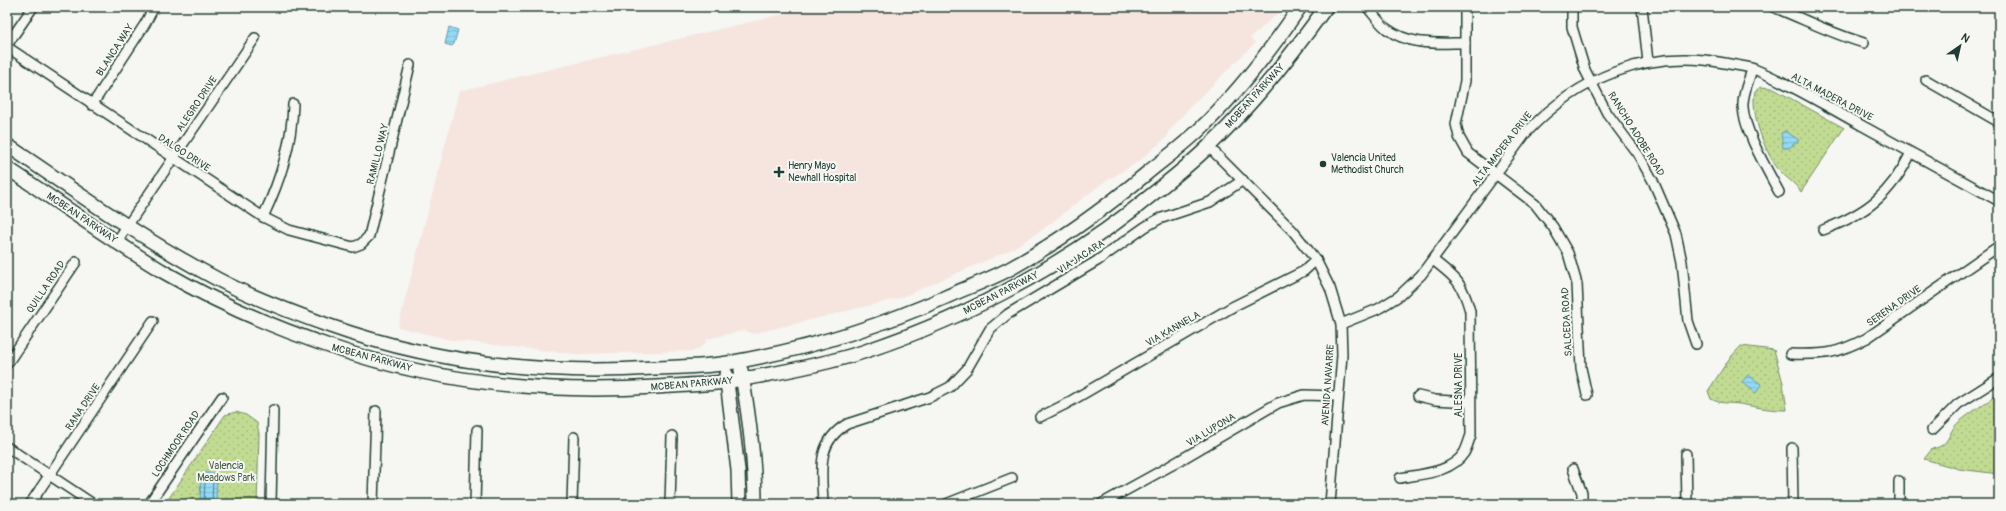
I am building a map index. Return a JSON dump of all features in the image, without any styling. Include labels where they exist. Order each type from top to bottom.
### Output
[{"type":"main road","name":"MCBEAN PARKWAY","points":[[7,145],[128,226],[221,281],[287,311],[332,327],[377,340],[465,361],[513,367],[562,370],[627,370],[725,364],[845,337],[898,318],[1010,269],[1046,247],[1116,198],[1195,134],[1249,74],[1300,7]]},
{"type":"main road","name":"MCBEAN PARKWAY","points":[[7,168],[171,276],[274,326],[336,349],[435,374],[502,386],[559,390],[615,390],[727,382],[860,353],[932,327],[1021,284],[1089,242],[1140,205],[1209,147],[1255,99],[1280,69],[1326,7]]},
{"type":"main road","points":[[739,360],[751,436],[755,504]]},
{"type":"main road","points":[[435,374],[451,371],[460,367],[465,361]]},
{"type":"main road","points":[[725,364],[738,470],[739,504]]},
{"type":"street","points":[[7,46],[32,7]]},
{"type":"street","name":"BLANCA WAY","points":[[92,105],[146,24],[154,7]]},
{"type":"street","name":"SALCEDA ROAD","points":[[1465,7],[1465,81],[1456,124],[1459,137],[1468,153],[1535,204],[1553,227],[1568,253],[1577,284],[1581,368],[1587,396]]},
{"type":"street","name":"RANCHO ADOBE ROAD","points":[[1572,7],[1572,27],[1585,70],[1607,113],[1639,156],[1662,198],[1676,234],[1682,262],[1688,321],[1696,344]]},
{"type":"street","points":[[1642,7],[1648,62]]},
{"type":"street","points":[[1773,7],[1802,18],[1835,34],[1864,43]]},
{"type":"street","points":[[1368,8],[1386,28],[1404,40],[1465,43]]},
{"type":"street","name":"ALEGRO DRIVE","points":[[117,241],[255,38]]},
{"type":"street","name":"DALGO DRIVE","points":[[7,46],[92,105],[263,217],[288,230],[353,247],[361,244]]},
{"type":"street","name":"ALTA MADERA DRIVE","points":[[1342,324],[1378,309],[1400,296],[1421,275],[1526,133],[1545,112],[1591,82],[1621,69],[1648,62],[1678,58],[1715,61],[1752,69],[1797,90],[1999,201]]},
{"type":"street","name":"RAMILLO WAY","points":[[361,244],[369,236],[410,66]]},
{"type":"street","points":[[1752,69],[1745,93],[1743,108],[1752,140],[1779,192]]},
{"type":"street","points":[[1926,80],[1999,122]]},
{"type":"street","points":[[263,217],[276,190],[283,168],[292,128],[293,104]]},
{"type":"street","name":"AVENIDA NAVARRE","points":[[1209,147],[1293,231],[1316,260],[1330,288],[1342,324],[1342,355],[1330,504]]},
{"type":"street","points":[[1824,230],[1849,220],[1879,200],[1892,184],[1912,153]]},
{"type":"street","name":"VIA JACARA","points":[[823,504],[821,465],[827,442],[833,434],[847,424],[930,397],[950,387],[967,369],[990,329],[1008,314],[1098,261],[1145,226],[1159,219],[1210,202],[1242,180]]},
{"type":"street","name":"SERENA DRIVE","points":[[1790,354],[1824,355],[1847,348],[1867,338],[1999,246]]},
{"type":"street","name":"VIA KANNELA","points":[[1040,417],[1064,405],[1234,306],[1304,271],[1316,260]]},
{"type":"street","name":"ALESNA DRIVE","points":[[1400,478],[1437,471],[1453,464],[1464,453],[1470,435],[1470,311],[1465,291],[1454,277],[1433,260]]},
{"type":"street","name":"QUILLA ROAD","points":[[7,364],[76,262]]},
{"type":"street","name":"RANA DRIVE","points":[[30,504],[153,321]]},
{"type":"street","points":[[1932,430],[1958,404],[1999,378]]},
{"type":"street","name":"VIA LUPONA","points":[[1101,504],[1278,403],[1304,396],[1338,396]]},
{"type":"street","points":[[1418,396],[1435,400],[1470,402]]},
{"type":"street","name":"LOCHMOOR ROAD","points":[[149,504],[222,397]]},
{"type":"street","points":[[271,504],[273,410]]},
{"type":"street","points":[[373,504],[376,411]]},
{"type":"street","points":[[475,504],[477,430]]},
{"type":"street","points":[[670,504],[672,436]]},
{"type":"street","points":[[572,504],[574,437]]},
{"type":"street","points":[[7,447],[93,504]]},
{"type":"street","points":[[1792,448],[1793,504]]},
{"type":"street","points":[[1686,454],[1687,504]]},
{"type":"street","points":[[1573,469],[1582,493],[1582,504]]},
{"type":"street","points":[[946,504],[1012,478]]},
{"type":"street","points":[[1899,481],[1900,504]]},
{"type":"shaded area","name":"Henry Mayo Newhall Hospital","points":[[813,7],[1282,7],[1277,14],[1250,38],[1255,43],[1189,108],[1168,132],[1167,137],[1139,161],[1101,184],[1042,230],[1010,250],[900,298],[752,334],[745,330],[707,339],[704,345],[695,351],[577,354],[451,340],[398,327],[459,91]]},
{"type":"green space","points":[[1761,87],[1772,88],[1844,128],[1801,192],[1779,170],[1764,143],[1757,121],[1754,100],[1755,91]]},
{"type":"green space","points":[[1741,346],[1774,350],[1783,383],[1787,410],[1723,403],[1711,399],[1708,391],[1729,359]]},
{"type":"green space","points":[[1999,393],[1999,474],[1959,469],[1924,459],[1932,449],[1943,445],[1946,442],[1952,430],[1959,422]]},
{"type":"green space","name":"Valencia Meadows Park","points":[[236,412],[246,415],[257,423],[259,434],[257,504],[165,504],[225,415]]},
{"type":"water","points":[[449,27],[458,30],[452,46],[445,44]]},
{"type":"water","points":[[1785,131],[1799,140],[1789,148],[1783,148],[1781,133]]},
{"type":"water","points":[[1748,375],[1761,384],[1756,393],[1742,382]]},
{"type":"water","points":[[201,473],[217,473],[216,504],[200,504]]},
{"type":"place","name":"Valencia United Methodist Church","points":[[1323,164]]},
{"type":"place","name":"Henry Mayo Newhall Hospital","points":[[779,172]]}]
